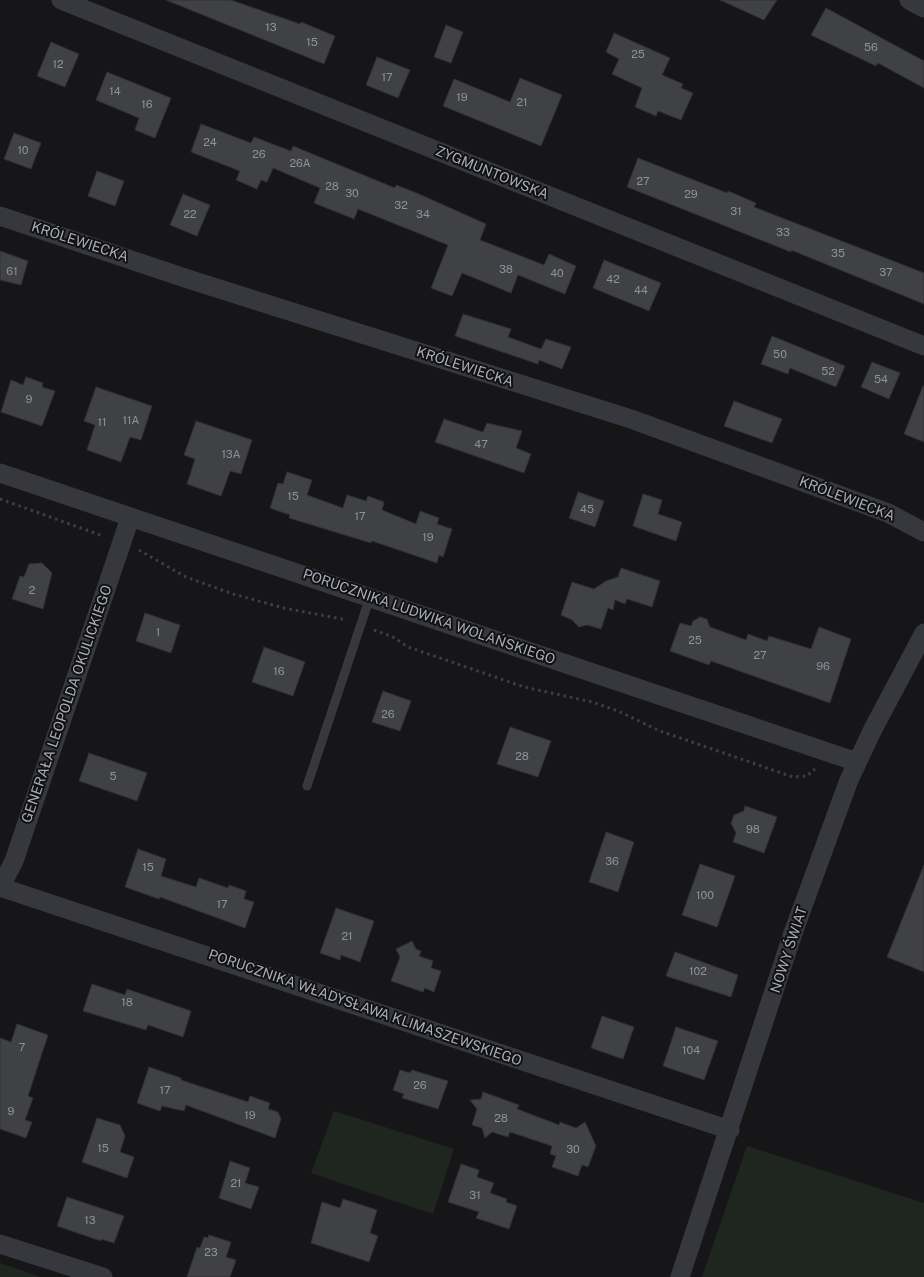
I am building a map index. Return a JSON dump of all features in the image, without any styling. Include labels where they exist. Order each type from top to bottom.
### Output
[{"type":"street","name":"ZYGMUNTOWSKA","points":[[61,0],[924,346]]},
{"type":"street","points":[[908,0],[924,8]]},
{"type":"street","name":"KRÓLEWIECKA","points":[[0,216],[191,280],[631,419],[880,510],[924,532]]},
{"type":"street","name":"PORUCZNIKA LUDWIKA WOLAŃSKIEGO","points":[[0,473],[857,762]]},
{"type":"street","name":"GENERAŁA LEOPOLDA OKULICKIEGO","points":[[0,887],[14,861],[130,518]]},
{"type":"street","name":"NOWY ŚWIAT","points":[[680,1277],[730,1130],[793,932],[857,762],[924,633]]},
{"type":"street","name":"PORUCZNIKA WŁADYSŁAWA KLIMASZEWSKIEGO","points":[[0,887],[730,1130]]},
{"type":"street","points":[[0,1244],[103,1277]]},
{"type":"lane","points":[[306,786],[370,597]]},
{"type":"path","points":[[0,500],[144,552],[186,577],[284,608],[334,617],[360,625],[394,637],[408,647],[529,688],[592,702],[618,711],[660,731],[793,777],[801,778],[812,773],[823,749]]},
{"type":"shaded area","points":[[334,1111],[454,1149],[433,1214],[311,1173]]},
{"type":"shaded area","points":[[747,1146],[924,1203],[924,1277],[702,1277]]},
{"type":"shaded area","points":[[0,1263],[41,1277],[0,1277]]},
{"type":"building","points":[[166,0],[231,0],[300,24],[301,22],[335,36],[324,64]]},
{"type":"building","points":[[720,0],[777,0],[764,20]]},
{"type":"building","points":[[826,8],[924,61],[924,88],[878,63],[876,66],[811,35]]},
{"type":"building","points":[[446,25],[463,32],[451,63],[434,57]]},
{"type":"building","points":[[614,33],[670,58],[662,75],[683,84],[681,88],[693,93],[681,120],[658,111],[656,116],[635,107],[642,88],[612,74],[619,59],[606,52]]},
{"type":"building","points":[[51,42],[79,54],[65,87],[37,76]]},
{"type":"building","points":[[377,57],[410,70],[398,98],[366,85]]},
{"type":"building","points":[[107,72],[171,98],[155,138],[135,130],[139,118],[96,100]]},
{"type":"building","points":[[520,78],[562,95],[541,146],[443,106],[454,79],[510,102]]},
{"type":"building","points":[[201,124],[251,143],[254,137],[291,151],[293,146],[395,188],[396,185],[486,224],[480,240],[544,265],[549,254],[576,266],[565,294],[518,275],[511,293],[462,273],[452,296],[431,288],[448,245],[358,209],[354,219],[314,203],[320,188],[273,168],[267,182],[261,180],[257,189],[236,180],[240,171],[191,152]]},
{"type":"building","points":[[14,133],[41,143],[31,169],[4,159]]},
{"type":"building","points":[[638,158],[727,193],[728,191],[756,203],[754,207],[924,273],[924,304],[627,187]]},
{"type":"building","points":[[97,171],[124,181],[115,206],[88,196]]},
{"type":"building","points":[[183,194],[210,205],[197,236],[170,225]]},
{"type":"building","points":[[0,251],[28,261],[21,285],[0,280]]},
{"type":"building","points":[[604,260],[661,283],[649,311],[593,288]]},
{"type":"building","points":[[463,314],[511,329],[508,337],[541,349],[546,339],[571,347],[562,369],[539,360],[538,364],[455,336]]},
{"type":"building","points":[[772,336],[845,366],[836,387],[790,368],[788,374],[761,364]]},
{"type":"building","points":[[872,362],[900,373],[889,399],[861,387]]},
{"type":"building","points":[[26,377],[43,383],[42,387],[55,391],[42,426],[1,412],[11,380],[23,385]]},
{"type":"building","points":[[924,386],[924,442],[904,434]]},
{"type":"building","points":[[96,387],[152,406],[141,440],[130,437],[121,462],[87,450],[95,425],[84,421]]},
{"type":"building","points":[[734,401],[782,419],[772,443],[724,426]]},
{"type":"building","points":[[444,419],[483,432],[487,423],[522,431],[516,448],[531,454],[524,473],[435,442]]},
{"type":"building","points":[[196,421],[252,440],[241,474],[230,471],[221,496],[187,484],[195,459],[184,455]]},
{"type":"building","points":[[287,472],[312,480],[307,495],[343,508],[347,495],[366,501],[368,496],[384,502],[382,510],[416,524],[420,511],[439,518],[437,524],[452,529],[443,557],[439,555],[437,563],[372,541],[371,543],[289,518],[290,515],[270,508],[278,483],[283,484]]},
{"type":"building","points":[[578,492],[604,501],[595,527],[569,518]]},
{"type":"building","points":[[643,494],[662,500],[658,514],[682,522],[676,541],[633,526]]},
{"type":"building","points":[[42,563],[52,573],[43,609],[12,599],[20,576],[24,577],[29,564]]},
{"type":"building","points":[[621,568],[660,581],[652,607],[627,599],[625,604],[615,600],[613,610],[608,608],[601,629],[587,625],[579,627],[572,620],[561,615],[572,582],[594,589],[606,581],[618,577]]},
{"type":"building","points":[[145,613],[180,625],[171,653],[136,641]]},
{"type":"building","points":[[700,617],[707,619],[710,627],[746,640],[748,634],[767,641],[769,636],[811,649],[819,627],[851,639],[830,703],[711,661],[709,665],[670,651],[680,623],[691,626],[693,621]]},
{"type":"building","points":[[264,647],[305,662],[293,696],[252,682]]},
{"type":"building","points":[[383,691],[411,701],[400,731],[372,722]]},
{"type":"building","points":[[510,727],[551,741],[538,777],[497,764]]},
{"type":"building","points":[[89,753],[147,773],[137,801],[79,781]]},
{"type":"building","points":[[745,806],[777,817],[764,853],[733,842],[736,833],[731,823],[734,815],[744,811]]},
{"type":"building","points":[[606,832],[634,842],[618,892],[589,882]]},
{"type":"building","points":[[138,849],[166,859],[161,876],[196,887],[199,878],[228,888],[229,885],[246,891],[244,899],[254,902],[245,928],[160,897],[159,899],[125,887]]},
{"type":"building","points":[[700,864],[735,876],[717,927],[682,915]]},
{"type":"building","points":[[924,865],[924,972],[887,957]]},
{"type":"building","points":[[336,908],[374,921],[360,962],[341,955],[340,960],[320,953]]},
{"type":"building","points":[[412,941],[416,949],[421,951],[419,956],[433,961],[431,968],[441,971],[434,992],[425,988],[423,992],[391,981],[400,957],[396,949]]},
{"type":"building","points":[[675,952],[738,975],[731,997],[666,976]]},
{"type":"building","points":[[92,984],[125,995],[127,989],[191,1011],[183,1037],[148,1025],[146,1030],[83,1011]]},
{"type":"building","points":[[602,1016],[634,1027],[623,1059],[591,1048]]},
{"type":"building","points":[[17,1024],[48,1035],[28,1096],[33,1098],[25,1120],[32,1122],[26,1138],[0,1129],[0,1038],[11,1042]]},
{"type":"building","points":[[676,1027],[718,1041],[704,1080],[663,1066]]},
{"type":"building","points":[[149,1067],[181,1078],[181,1080],[248,1102],[250,1096],[270,1103],[268,1109],[278,1112],[281,1119],[275,1138],[186,1105],[184,1111],[162,1106],[160,1111],[137,1103]]},
{"type":"building","points":[[400,1070],[410,1073],[412,1070],[448,1081],[438,1109],[402,1098],[404,1094],[393,1090]]},
{"type":"building","points":[[483,1092],[519,1105],[517,1109],[559,1125],[560,1122],[576,1128],[585,1122],[596,1146],[588,1167],[582,1165],[578,1176],[552,1167],[556,1156],[550,1154],[552,1146],[510,1132],[508,1137],[492,1132],[485,1138],[482,1128],[472,1125],[477,1109],[470,1100],[481,1099]]},
{"type":"building","points":[[97,1118],[120,1125],[125,1136],[120,1152],[134,1157],[127,1178],[82,1162]]},
{"type":"building","points":[[230,1161],[250,1168],[245,1183],[259,1187],[251,1209],[219,1198]]},
{"type":"building","points":[[461,1164],[479,1170],[477,1177],[494,1183],[490,1193],[507,1199],[506,1202],[517,1206],[509,1229],[476,1218],[479,1212],[448,1202]]},
{"type":"building","points":[[67,1197],[124,1216],[114,1243],[101,1239],[101,1241],[57,1226]]},
{"type":"building","points":[[343,1199],[377,1210],[370,1233],[378,1236],[369,1262],[311,1243],[322,1202],[340,1208]]},
{"type":"building","points":[[209,1235],[231,1242],[226,1257],[236,1260],[230,1277],[187,1277],[197,1247],[200,1248],[204,1237],[208,1238]]}]
